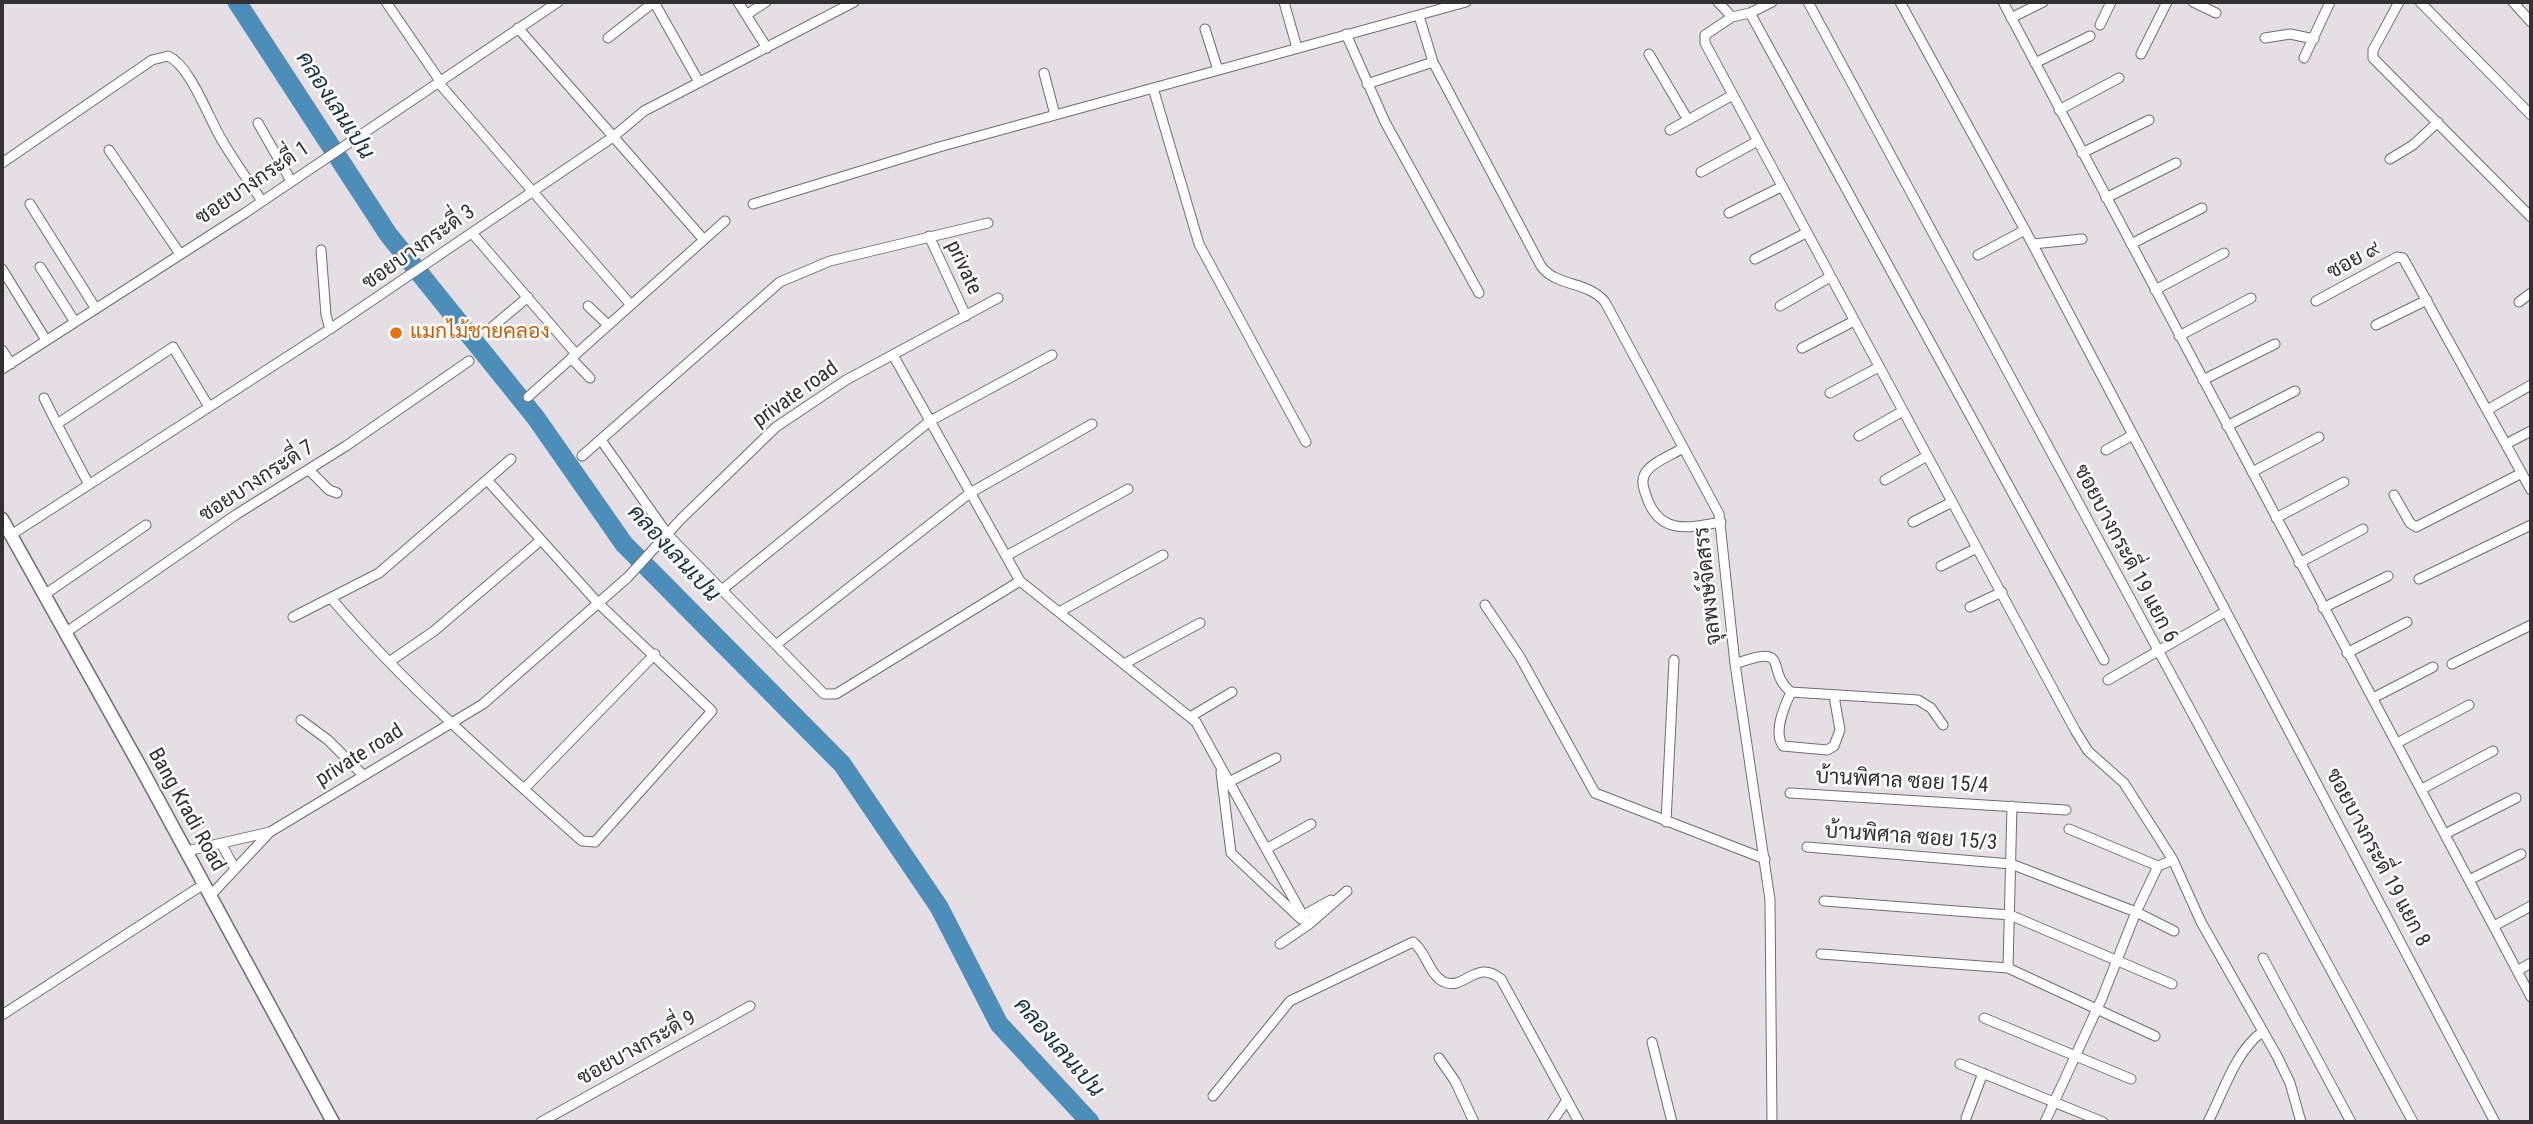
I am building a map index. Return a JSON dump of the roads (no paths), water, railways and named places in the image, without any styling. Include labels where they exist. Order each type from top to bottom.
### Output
[{"type":"street","points":[[386,2],[439,81],[631,305]]},
{"type":"street","name":"ซอยบางกระดี่ 1","points":[[2,369],[262,201],[334,150],[558,2]]},
{"type":"street","points":[[608,38],[654,2],[699,82]]},
{"type":"street","points":[[738,2],[767,48]]},
{"type":"street","points":[[746,15],[766,2]]},
{"type":"street","name":"ซอยบางกระดี่ 3","points":[[10,535],[330,330],[613,137],[644,111],[854,2]]},
{"type":"street","points":[[1284,2],[1297,48]]},
{"type":"street","points":[[753,204],[939,147],[1466,2]]},
{"type":"street","points":[[1718,2],[1732,16]]},
{"type":"street","points":[[1772,2],[1751,13],[1732,16],[1704,39],[1731,96],[2083,744],[2124,783],[2173,860],[2201,922],[2290,1083],[2301,1122]]},
{"type":"street","name":"ซอยบางกระดี่ 19 แยก 6","points":[[1808,2],[2413,1122]]},
{"type":"street","points":[[1900,2],[2033,244],[2225,612],[2108,680]]},
{"type":"street","points":[[2003,2],[2531,997]]},
{"type":"street","points":[[2011,18],[2043,2]]},
{"type":"street","points":[[2100,25],[2111,2]]},
{"type":"street","points":[[2141,54],[2167,2]]},
{"type":"street","points":[[2193,2],[2216,13]]},
{"type":"street","points":[[2305,58],[2330,2]]},
{"type":"street","points":[[2399,2],[2373,50],[2373,58],[2531,217]]},
{"type":"street","points":[[2420,2],[2531,115]]},
{"type":"street","points":[[2513,2],[2531,22]]},
{"type":"street","points":[[1751,13],[2104,660]]},
{"type":"street","name":"จุลพงษ์จัดสรร","points":[[1419,16],[1433,62],[1541,266],[1552,276],[1598,293],[1721,522],[1735,664],[1770,900],[1772,1122]]},
{"type":"street","points":[[518,28],[704,240]]},
{"type":"street","points":[[1205,29],[1218,70]]},
{"type":"street","points":[[1346,34],[1385,122],[1479,293]]},
{"type":"street","points":[[2265,38],[2290,34],[2314,38]]},
{"type":"street","points":[[2035,63],[2090,36]]},
{"type":"street","points":[[1649,54],[1688,120]]},
{"type":"street","points":[[2,163],[152,60],[168,56],[177,61],[190,79],[222,141],[262,201]]},
{"type":"street","points":[[1367,84],[1433,62]]},
{"type":"street","points":[[1044,73],[1055,115]]},
{"type":"street","points":[[2059,110],[2119,78]]},
{"type":"street","points":[[1153,88],[1199,244],[1306,442]]},
{"type":"street","points":[[1670,130],[1731,96]]},
{"type":"street","points":[[2082,153],[2149,120]]},
{"type":"street","points":[[2390,159],[2413,145],[2438,122]]},
{"type":"street","points":[[258,123],[291,181]]},
{"type":"street","points":[[1701,172],[1756,142]]},
{"type":"street","points":[[109,150],[180,254]]},
{"type":"street","points":[[2106,198],[2176,163]]},
{"type":"street","points":[[1729,213],[1781,187]]},
{"type":"street","points":[[30,204],[96,309]]},
{"type":"street","points":[[2131,244],[2202,208]]},
{"type":"street","points":[[528,397],[725,221]]},
{"type":"street","points":[[582,456],[780,282],[830,261],[988,223]]},
{"type":"street","points":[[1978,255],[2025,230]]},
{"type":"street","points":[[472,233],[528,297],[590,378]]},
{"type":"street","points":[[1755,259],[1806,233]]},
{"type":"street","name":"private","points":[[929,236],[966,316]]},
{"type":"street","points":[[2033,244],[2082,239]]},
{"type":"street","points":[[321,250],[326,315],[330,330]]},
{"type":"street","points":[[2155,290],[2224,253]]},
{"type":"street","name":"ซอย ๙","points":[[2316,301],[2401,257],[2427,300]]},
{"type":"street","points":[[40,267],[75,322]]},
{"type":"street","points":[[2,269],[46,340]]},
{"type":"street","points":[[1780,306],[1830,277]]},
{"type":"street","points":[[2519,302],[2531,293]]},
{"type":"street","points":[[491,328],[528,297]]},
{"type":"street","name":"private road","points":[[270,832],[483,704],[645,561],[776,427],[818,397],[998,298]]},
{"type":"street","points":[[2179,336],[2251,298]]},
{"type":"street","points":[[2376,325],[2427,300],[2531,490]]},
{"type":"street","points":[[587,306],[608,325]]},
{"type":"street","points":[[1802,348],[1854,321]]},
{"type":"street","points":[[57,424],[183,341]]},
{"type":"street","points":[[2203,380],[2275,344]]},
{"type":"street","points":[[173,347],[209,407]]},
{"type":"street","points":[[2,350],[11,364]]},
{"type":"street","points":[[893,355],[1020,581],[1196,722],[1308,925]]},
{"type":"street","points":[[723,590],[930,421],[1052,355]]},
{"type":"street","name":"ซอยบางกระดี่ 7","points":[[65,634],[237,514],[309,470],[469,361]]},
{"type":"street","points":[[1830,393],[1879,367]]},
{"type":"street","points":[[2487,410],[2531,385]]},
{"type":"street","points":[[2227,426],[2295,391]]},
{"type":"street","points":[[44,398],[88,483]]},
{"type":"street","points":[[1859,436],[1903,411]]},
{"type":"street","points":[[777,644],[970,492],[1092,424]]},
{"type":"street","points":[[2506,444],[2531,431]]},
{"type":"street","points":[[2106,450],[2133,435]]},
{"type":"street","points":[[2252,472],[2319,437]]},
{"type":"street","points":[[601,440],[668,535],[824,694],[830,695],[1020,581]]},
{"type":"street","points":[[1684,449],[1653,466],[1644,475],[1642,483],[1653,514],[1662,522],[1686,527],[1721,522]]},
{"type":"street","points":[[1885,480],[1927,456]]},
{"type":"street","points":[[293,617],[379,573],[511,459]]},
{"type":"street","points":[[309,470],[329,490],[337,494]]},
{"type":"street","points":[[2394,495],[2411,526],[2416,527],[2522,473]]},
{"type":"street","points":[[331,598],[389,662],[449,722],[582,841],[595,842],[711,715],[711,707],[598,603],[488,481]]},
{"type":"street","points":[[2276,517],[2344,482]]},
{"type":"street","points":[[1006,556],[1128,489]]},
{"type":"street","points":[[1913,522],[1952,502]]},
{"type":"street","name":"Bang Kradi Road","points":[[2,519],[333,1122]]},
{"type":"street","points":[[44,595],[146,525]]},
{"type":"street","points":[[2420,579],[2531,525]]},
{"type":"street","points":[[2299,563],[2363,530]]},
{"type":"street","points":[[389,662],[434,631],[541,540]]},
{"type":"street","points":[[1941,566],[1977,548]]},
{"type":"street","points":[[1059,612],[1163,555]]},
{"type":"street","points":[[2323,608],[2388,576]]},
{"type":"street","points":[[1970,607],[2002,592]]},
{"type":"street","points":[[1485,605],[1520,657],[1592,789],[1599,796],[1765,859]]},
{"type":"street","name":"ซอยบางกระดี่ 19 แยก 8","points":[[2225,612],[2387,913],[2495,1122]]},
{"type":"street","points":[[2347,653],[2407,622]]},
{"type":"street","points":[[1124,664],[1200,623]]},
{"type":"street","points":[[2452,664],[2531,625]]},
{"type":"street","points":[[524,789],[655,654]]},
{"type":"street","points":[[1735,664],[1759,655],[1768,656],[1775,662],[1791,692]]},
{"type":"street","points":[[1666,822],[1674,660]]},
{"type":"street","points":[[2373,698],[2433,667]]},
{"type":"street","points":[[1189,717],[1232,692]]},
{"type":"street","points":[[1791,692],[1918,700],[1931,708],[1943,725]]},
{"type":"street","points":[[1791,692],[1783,708],[1779,737],[1783,746],[1828,750],[1834,746],[1840,730],[1834,696]]},
{"type":"street","points":[[2397,743],[2469,705]]},
{"type":"street","points":[[301,720],[328,740],[363,775]]},
{"type":"street","points":[[2422,789],[2493,751]]},
{"type":"street","points":[[1229,782],[1276,758]]},
{"type":"street","points":[[1220,765],[1231,853],[1308,925]]},
{"type":"street","name":"บ้านพิศาล ซอย 15/4","points":[[1790,793],[2066,810]]},
{"type":"street","points":[[2445,834],[2515,798]]},
{"type":"street","points":[[2008,968],[2012,806]]},
{"type":"street","points":[[1266,849],[1311,824]]},
{"type":"street","points":[[2069,829],[2158,866]]},
{"type":"street","points":[[187,852],[270,832]]},
{"type":"street","points":[[2,1015],[207,890],[234,869],[270,832]]},
{"type":"street","points":[[222,845],[234,869]]},
{"type":"street","name":"บ้านพิศาล ซอย 15/3","points":[[1807,847],[2011,864],[2138,909],[2174,931]]},
{"type":"street","points":[[2469,880],[2521,854]]},
{"type":"street","points":[[2045,1122],[2158,866],[2173,860]]},
{"type":"street","points":[[1280,944],[1308,925],[1347,891],[1302,916]]},
{"type":"street","points":[[1824,901],[2010,915],[2172,984]]},
{"type":"street","points":[[2494,926],[2531,906]]},
{"type":"street","points":[[1213,1096],[1290,1001],[1413,942],[1437,977],[1446,983],[1454,984],[1483,971],[1493,973],[1501,979],[1579,1122]]},
{"type":"street","points":[[1821,954],[2008,968],[2155,1036]]},
{"type":"street","points":[[2263,958],[2351,1122]]},
{"type":"street","points":[[2517,971],[2531,963]]},
{"type":"street","name":"ซอยบางกระดี่ 9","points":[[541,1122],[750,1006]]},
{"type":"street","points":[[1984,1018],[2076,1053],[2131,1079]]},
{"type":"street","points":[[2207,1122],[2243,1054],[2252,1040],[2262,1032]]},
{"type":"street","points":[[1652,1042],[1672,1122]]},
{"type":"street","points":[[1439,1058],[1455,1081],[1474,1122]]},
{"type":"street","points":[[1960,1064],[2103,1122]]},
{"type":"street","points":[[1966,1118],[1983,1073]]},
{"type":"street","points":[[1552,1122],[1567,1100]]},
{"type":"waterway","name":"คลองเลนเปน","points":[[237,2],[388,234],[536,418],[624,544],[842,764],[939,907],[999,1024],[1090,1122]]},
{"type":"place","name":"แมกไม้ชายคลอง","points":[[396,333]]}]
